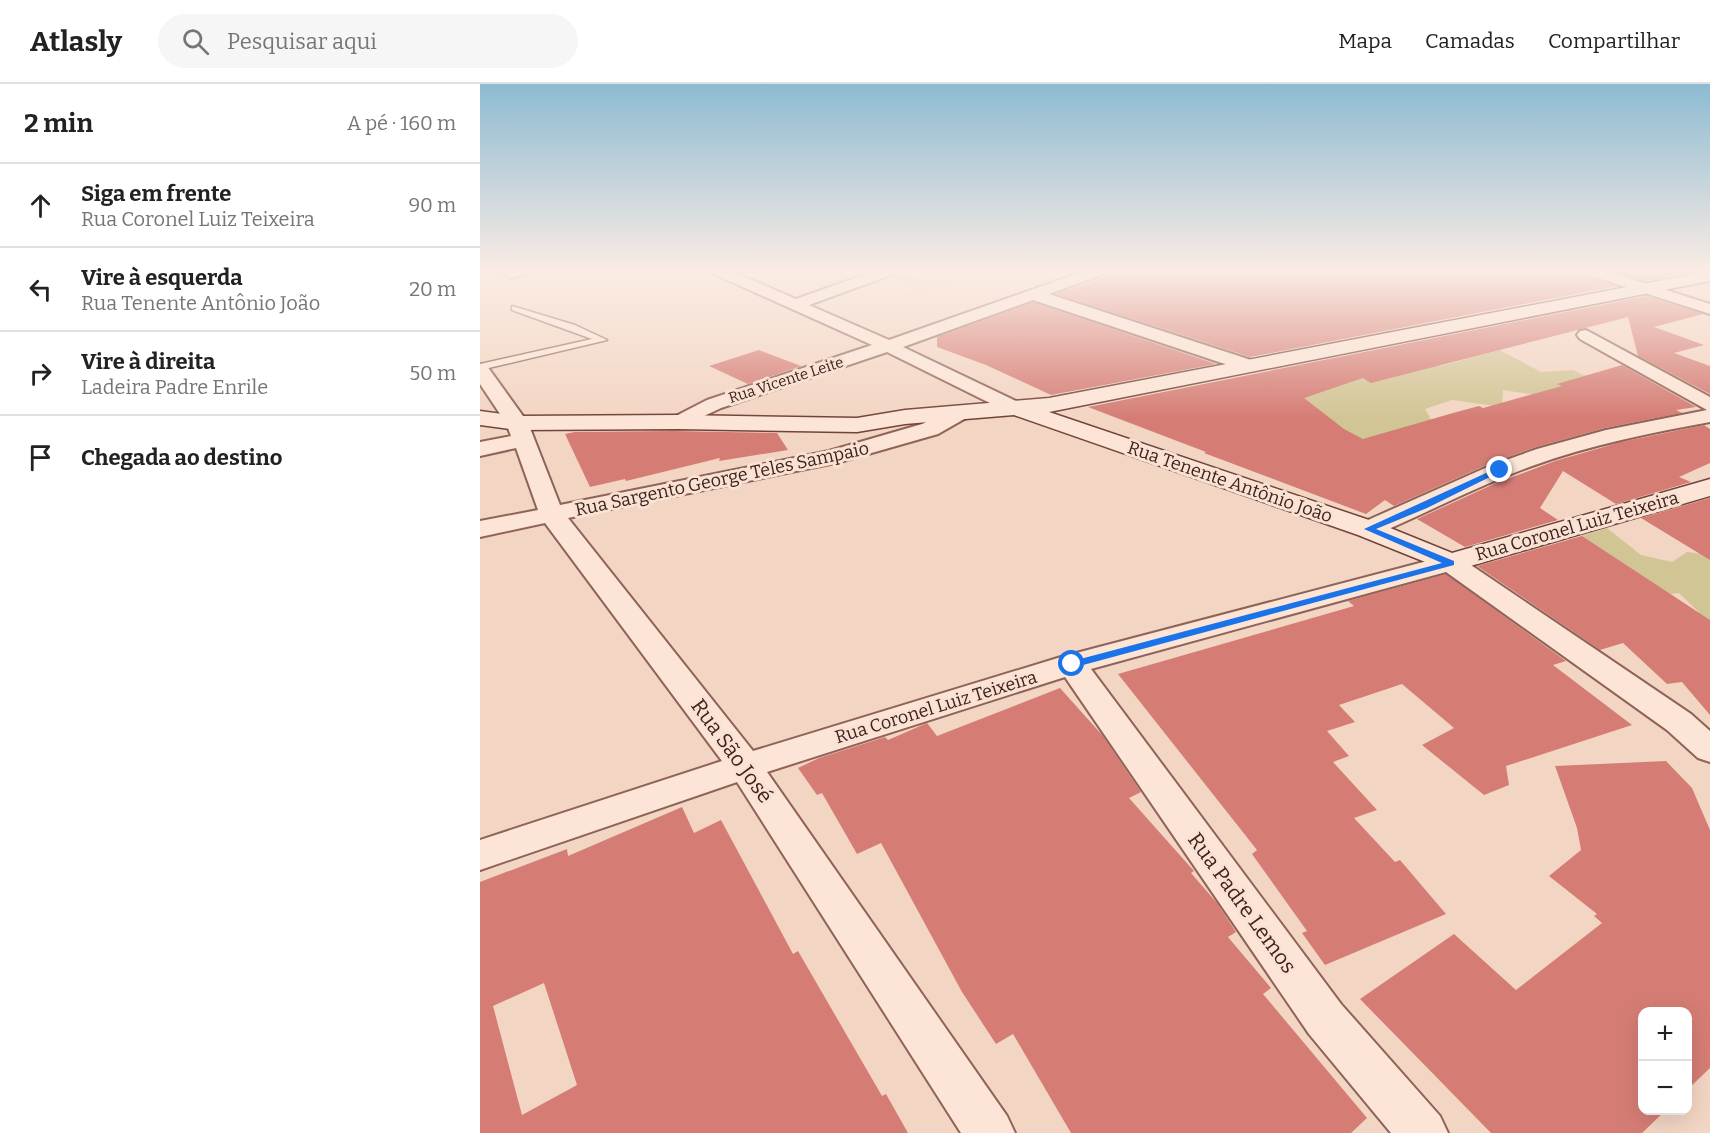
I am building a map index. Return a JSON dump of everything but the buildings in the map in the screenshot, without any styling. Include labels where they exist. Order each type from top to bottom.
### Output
[{"type":"main road","points":[[480,418],[515,423],[679,422],[857,425],[905,417],[959,414],[1062,403],[1480,320]]},
{"type":"main road","points":[[480,403],[515,423],[714,404],[875,411],[905,417]]},
{"type":"main road","name":"Rua Tenente Antônio João","points":[[1015,408],[1368,529],[1450,563]]},
{"type":"main road","name":"Rua Coronel Luiz Teixeira","points":[[1450,563],[1710,487]]},
{"type":"street","name":"Rua Tenente Antônio João","points":[[832,320],[1015,408]]},
{"type":"street","name":"Rua Vicente Leite","points":[[679,422],[714,404],[960,320]]},
{"type":"street","points":[[1111,320],[1247,365]]},
{"type":"street","points":[[1586,335],[1710,405]]},
{"type":"street","name":"Rua São José","points":[[480,368],[515,423],[552,515],[745,766],[990,1133]]},
{"type":"street","name":"Rua Sargento George Teles Sampaio","points":[[480,529],[864,449],[930,429],[959,414]]},
{"type":"street","points":[[1368,529],[1424,506],[1500,470],[1545,454],[1611,434],[1710,416]]},
{"type":"street","points":[[480,449],[515,423]]},
{"type":"street","name":"Rua Tenente Antônio João","points":[[1450,563],[1679,722],[1710,750]]},
{"type":"street","name":"Rua Coronel Luiz Teixeira","points":[[480,855],[745,766],[1072,664],[1450,563]]},
{"type":"street","name":"Rua Padre Lemos","points":[[1072,664],[1325,1019],[1423,1133]]},
{"type":"lane","points":[[480,368],[602,340],[551,320]]},
{"type":"shaded area","points":[[1500,350],[1541,372],[1573,370],[1610,387],[1567,400],[1503,390],[1502,407],[1452,400],[1425,409],[1433,423],[1356,466],[1279,420],[1313,389],[1419,359],[1441,366]]},
{"type":"shaded area","points":[[1607,528],[1641,555],[1672,562],[1687,552],[1710,555],[1710,623],[1679,593],[1650,597],[1543,548]]},
{"type":"route","points":[[1072,664],[1450,563],[1368,529],[1424,506],[1500,470]]}]
